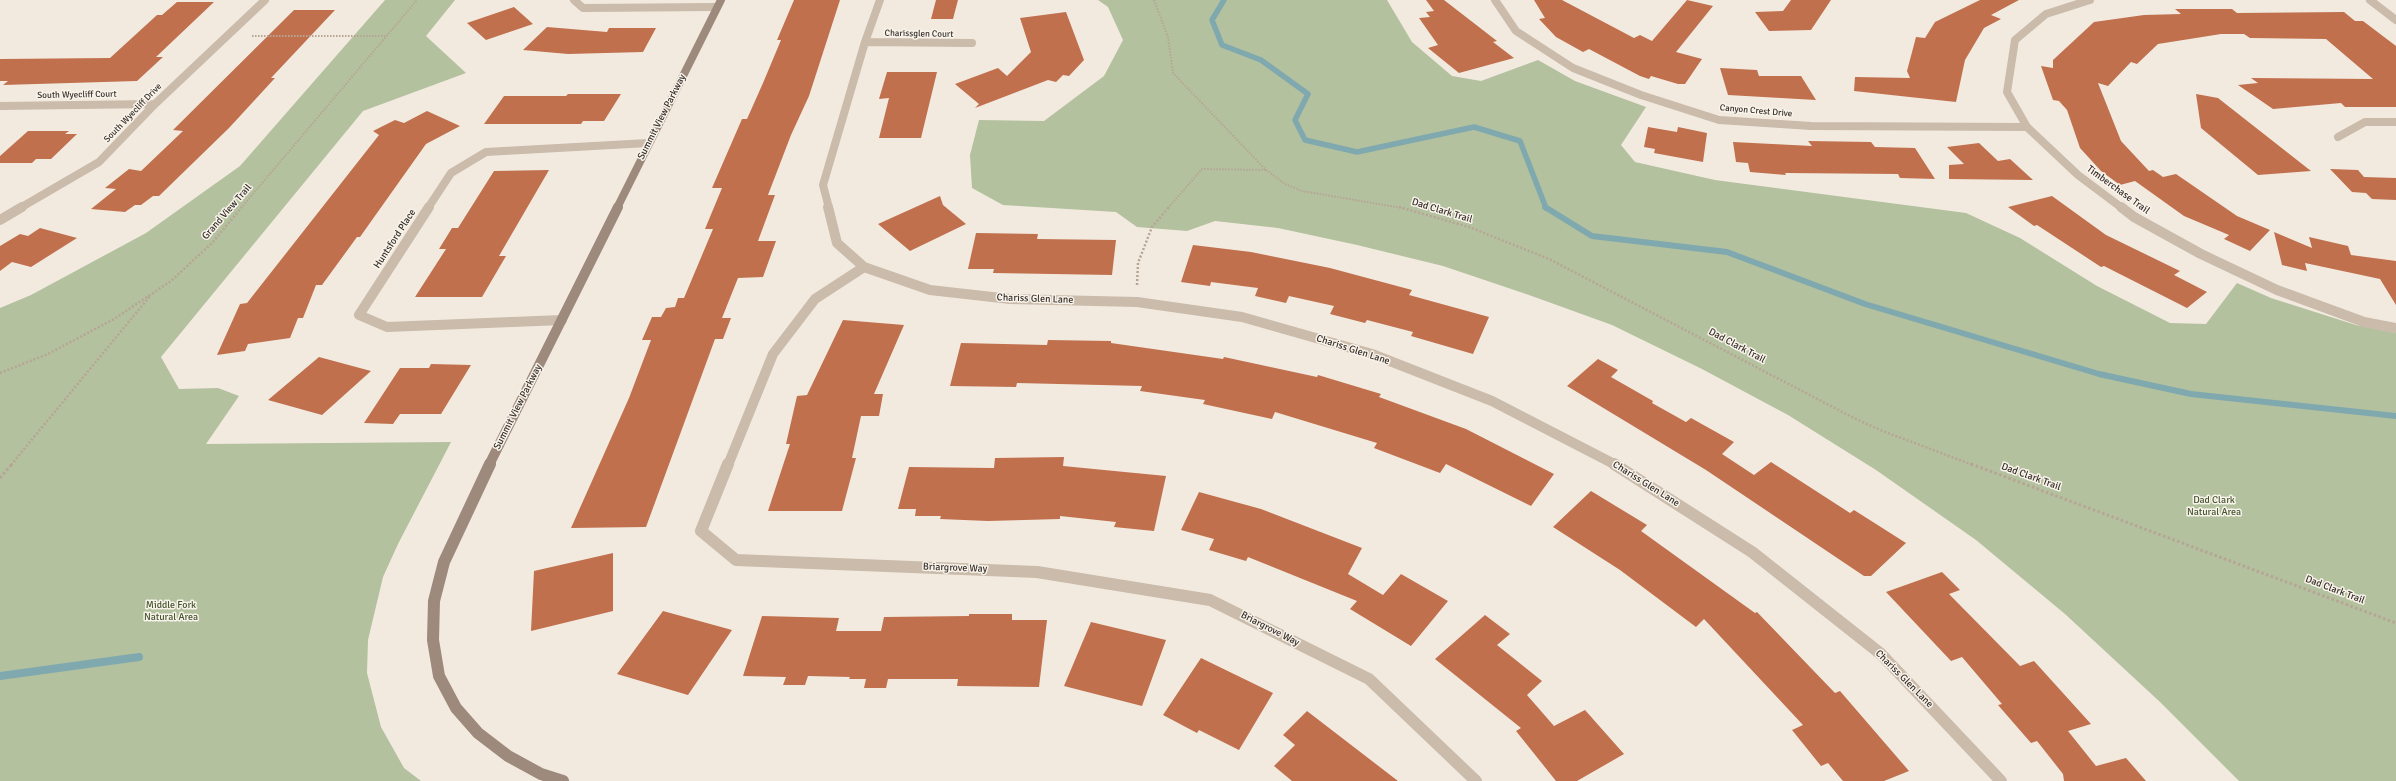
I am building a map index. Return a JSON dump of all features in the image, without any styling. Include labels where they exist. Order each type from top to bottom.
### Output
[{"type":"street","name":"South Wyecliff Drive","points":[[0,220],[99,162],[155,104],[265,0]]},
{"type":"street","points":[[574,0],[584,8],[719,4]]},
{"type":"street","name":"Chariss Glen Lane","points":[[880,0],[865,42],[823,185],[837,243],[864,267],[930,290],[1010,299],[1137,302],[1242,317],[1372,354],[1492,401],[1627,470],[1752,552],[1881,654],[2001,781]]},
{"type":"street","name":"Canyon Crest Drive","points":[[1495,0],[1516,31],[1573,68],[1641,95],[1719,120],[1811,126],[2027,127]]},
{"type":"street","name":"Timberchase Trail","points":[[2090,0],[2046,14],[2015,40],[2007,92],[2027,127],[2078,175],[2134,217],[2200,254],[2277,290],[2364,322],[2396,328]]},
{"type":"street","points":[[2370,0],[2396,20]]},
{"type":"street","name":"Summit View Parkway","points":[[563,781],[542,774],[508,756],[478,733],[456,708],[440,676],[433,640],[434,601],[444,562],[474,495],[562,320],[648,143],[719,4]]},
{"type":"street","name":"Charissglen Court","points":[[865,42],[972,43]]},
{"type":"street","name":"South Wyecliff Court","points":[[0,106],[155,104]]},
{"type":"street","points":[[2338,136],[2365,122],[2396,122]]},
{"type":"street","name":"Huntsford Place","points":[[562,320],[387,327],[359,315],[451,173],[486,152],[648,143]]},
{"type":"street","name":"Briargrove Way","points":[[864,267],[814,299],[773,354],[701,531],[736,560],[1037,572],[1210,600],[1369,679],[1476,781]]},
{"type":"path","name":"Grand View Trail","points":[[0,373],[48,354],[114,319],[170,281],[212,243],[385,36],[417,0]]},
{"type":"path","name":"Dad Clark Trail","points":[[1154,0],[1168,37],[1170,61],[1173,72],[1182,85],[1266,170],[1285,184],[1302,191],[1399,207],[1476,230],[1549,259],[1700,336],[1852,417],[1880,430],[2349,604],[2396,623]]},
{"type":"path","points":[[226,37],[385,36]]},
{"type":"path","points":[[1137,302],[1138,263],[1152,227],[1202,169],[1266,170]]},
{"type":"path","points":[[0,478],[152,294]]},
{"type":"green space","name":"Middle Fork Natural Area","points":[[385,0],[455,0],[426,36],[466,73],[363,111],[161,357],[179,389],[218,388],[239,396],[206,444],[451,442],[398,544],[383,577],[368,640],[367,673],[381,727],[404,768],[421,781],[0,781],[0,308],[31,295],[146,233],[240,166]]},
{"type":"green space","name":"Dad Clark Natural Area","points":[[1098,0],[1387,0],[1412,42],[1452,76],[1481,81],[1538,60],[1575,81],[1646,107],[1621,145],[1635,162],[1715,180],[1966,213],[2020,238],[2097,286],[2170,323],[2206,324],[2237,283],[2271,298],[2356,325],[2396,333],[2396,781],[2239,781],[2160,702],[2065,614],[1976,540],[1876,470],[1788,415],[1702,369],[1612,325],[1443,266],[1278,228],[1215,221],[1187,231],[1137,227],[1116,212],[1003,205],[972,188],[970,155],[979,120],[1044,121],[1104,76],[1123,40],[1108,7]]},
{"type":"building","points":[[794,0],[840,0],[809,96],[791,135],[768,195],[775,195],[758,241],[776,241],[763,277],[738,278],[722,318],[731,318],[723,339],[715,339],[646,527],[571,528],[629,398],[651,340],[642,340],[652,317],[661,317],[666,308],[675,307],[678,298],[684,298],[713,229],[705,229],[722,188],[712,188],[742,119],[747,119],[763,83],[781,40],[777,40]]},
{"type":"building","points":[[936,0],[958,0],[953,19],[931,19]]},
{"type":"building","points":[[1426,0],[1444,0],[1497,41],[1493,42],[1514,58],[1459,73],[1428,48],[1438,45],[1419,18],[1430,17],[1426,12],[1434,11]]},
{"type":"building","points":[[1534,0],[1562,0],[1634,38],[1640,35],[1652,41],[1687,0],[1713,6],[1676,52],[1702,59],[1685,84],[1678,84],[1651,76],[1649,79],[1640,76],[1589,49],[1583,52],[1556,37],[1539,19],[1545,18]]},
{"type":"building","points":[[1791,0],[1831,0],[1811,30],[1769,31],[1755,12],[1783,11]]},
{"type":"building","points":[[1980,0],[2019,0],[1991,15],[2001,19],[1984,28],[1965,60],[1956,102],[1854,91],[1855,77],[1910,78],[1907,71],[1916,37],[1925,38],[1935,22]]},
{"type":"building","points":[[177,2],[214,2],[156,57],[163,57],[137,81],[3,85],[8,81],[0,81],[0,59],[110,58],[157,15],[162,15]]},
{"type":"building","points":[[514,7],[533,24],[486,40],[467,23]]},
{"type":"building","points":[[2175,9],[2232,9],[2237,13],[2344,12],[2355,21],[2363,21],[2396,46],[2396,107],[2345,107],[2341,103],[2273,109],[2238,85],[2258,83],[2251,78],[2373,79],[2326,39],[2250,38],[2244,34],[2221,34],[2158,44],[2137,64],[2131,62],[2108,86],[2098,83],[2121,141],[2149,171],[2153,170],[2163,177],[2176,174],[2237,216],[2270,230],[2250,251],[2224,239],[2229,235],[2184,216],[2135,181],[2120,185],[2101,171],[2080,148],[2067,110],[2059,101],[2053,100],[2041,66],[2053,68],[2053,60],[2094,22],[2144,15],[2181,14]]},
{"type":"building","points":[[294,10],[335,10],[271,78],[275,78],[229,128],[159,196],[153,196],[141,205],[135,205],[125,212],[91,209],[116,189],[105,188],[129,169],[141,171],[183,131],[173,130]]},
{"type":"building","points":[[1066,12],[1084,60],[1069,76],[1063,75],[1056,82],[1048,80],[975,108],[979,104],[955,84],[998,68],[1007,76],[1031,52],[1020,18]]},
{"type":"building","points":[[547,27],[607,32],[609,28],[656,28],[643,52],[568,54],[523,50]]},
{"type":"building","points":[[1720,68],[1757,70],[1759,76],[1801,76],[1816,100],[1728,95]]},
{"type":"building","points":[[887,72],[937,72],[921,138],[879,138],[889,98],[879,99]]},
{"type":"building","points":[[568,94],[621,94],[604,121],[583,121],[581,124],[484,124],[504,96],[566,96]]},
{"type":"building","points":[[2196,94],[2218,98],[2311,171],[2258,175],[2201,128]]},
{"type":"building","points":[[427,111],[460,126],[426,144],[360,237],[357,237],[322,285],[316,285],[303,318],[298,318],[290,338],[248,344],[245,351],[217,355],[240,304],[247,303],[379,135],[373,131],[395,120],[404,123]]},
{"type":"building","points":[[1648,127],[1677,132],[1678,127],[1707,133],[1703,162],[1654,153],[1655,149],[1644,147]]},
{"type":"building","points":[[28,131],[69,131],[65,134],[77,134],[51,159],[36,159],[32,163],[0,163],[0,156]]},
{"type":"building","points":[[1808,141],[1871,142],[1875,147],[1915,148],[1935,179],[1900,178],[1898,174],[1785,173],[1786,175],[1750,172],[1748,163],[1736,162],[1733,142],[1812,146]]},
{"type":"building","points":[[1979,143],[1998,161],[2010,159],[2033,180],[1949,179],[1949,165],[1964,164],[1947,147]]},
{"type":"building","points":[[2330,169],[2358,170],[2364,177],[2396,178],[2396,200],[2372,199],[2366,193],[2352,192]]},
{"type":"building","points":[[549,170],[499,256],[506,256],[482,297],[415,297],[446,249],[439,249],[452,228],[458,228],[494,171]]},
{"type":"building","points":[[940,196],[943,205],[966,224],[910,251],[878,224]]},
{"type":"building","points":[[2052,196],[2106,235],[2180,271],[2174,275],[2207,292],[2187,308],[2104,266],[2101,267],[2037,225],[2034,226],[2008,207]]},
{"type":"building","points":[[40,228],[77,238],[31,267],[12,262],[0,271],[0,246],[20,234],[28,236]]},
{"type":"building","points":[[2274,232],[2312,248],[2309,237],[2348,246],[2351,255],[2396,261],[2396,305],[2380,279],[2305,263],[2307,271],[2282,265]]},
{"type":"building","points":[[976,233],[1038,234],[1037,239],[1116,240],[1112,275],[993,273],[994,269],[968,269]]},
{"type":"building","points":[[1193,245],[1251,252],[1330,268],[1412,290],[1409,295],[1489,317],[1473,354],[1411,336],[1413,332],[1367,320],[1365,323],[1330,314],[1334,306],[1289,296],[1286,303],[1255,296],[1258,288],[1211,282],[1210,286],[1181,282]]},
{"type":"building","points":[[843,320],[904,325],[874,394],[883,394],[879,416],[861,416],[852,458],[856,458],[842,511],[768,511],[790,444],[786,444],[797,396],[807,395]]},
{"type":"building","points":[[1048,340],[1111,341],[1111,343],[1223,359],[1224,357],[1317,377],[1318,375],[1381,394],[1379,397],[1466,429],[1554,474],[1531,506],[1446,464],[1440,473],[1374,448],[1377,443],[1275,412],[1272,419],[1203,404],[1205,400],[1140,391],[1142,386],[1017,383],[1016,387],[950,386],[961,343],[1047,345]]},
{"type":"building","points":[[319,357],[371,371],[322,415],[268,400]]},
{"type":"building","points":[[1598,359],[1618,370],[1611,377],[1653,401],[1652,403],[1686,422],[1691,418],[1734,442],[1722,454],[1754,475],[1771,462],[1850,513],[1854,510],[1906,543],[1871,576],[1864,576],[1706,470],[1567,386]]},
{"type":"building","points":[[431,364],[471,365],[441,414],[400,414],[393,424],[364,423],[400,368],[429,368]]},
{"type":"building","points":[[1064,457],[1063,466],[1166,476],[1154,531],[1114,527],[1116,522],[1060,516],[1060,519],[988,521],[940,519],[941,516],[915,516],[916,509],[898,509],[909,467],[994,468],[995,458]]},
{"type":"building","points":[[1591,491],[1647,525],[1641,531],[1755,613],[1757,612],[1835,693],[1840,691],[1909,771],[1884,781],[1843,781],[1828,763],[1821,766],[1792,730],[1803,725],[1704,619],[1696,627],[1620,570],[1553,527]]},
{"type":"building","points":[[1199,492],[1261,509],[1362,548],[1348,574],[1383,595],[1401,574],[1448,601],[1411,646],[1350,609],[1357,601],[1248,557],[1246,561],[1209,550],[1214,539],[1181,530]]},
{"type":"building","points":[[613,553],[613,611],[531,631],[534,571]]},
{"type":"building","points":[[1942,572],[1960,590],[1949,594],[2020,666],[2034,661],[2091,724],[2068,731],[2096,766],[2126,758],[2146,781],[2064,781],[2063,774],[2037,741],[2031,743],[1998,705],[2002,704],[1962,657],[1951,661],[1886,592]]},
{"type":"building","points":[[663,611],[732,630],[688,695],[617,674]]},
{"type":"building","points":[[969,614],[1012,614],[1012,620],[1047,620],[1039,687],[957,686],[958,679],[888,679],[886,688],[864,688],[866,679],[808,676],[805,685],[783,685],[786,677],[743,676],[762,616],[839,618],[836,631],[881,631],[884,617],[969,616]]},
{"type":"building","points":[[1485,615],[1510,634],[1497,645],[1542,681],[1527,695],[1554,726],[1585,710],[1624,754],[1577,781],[1556,781],[1516,731],[1521,728],[1435,659]]},
{"type":"building","points":[[1091,622],[1166,640],[1142,706],[1064,686]]},
{"type":"building","points":[[1201,658],[1273,693],[1239,750],[1199,730],[1197,733],[1163,715]]},
{"type":"building","points":[[1307,711],[1398,781],[1292,781],[1274,766],[1295,745],[1283,735]]},
{"type":"waterway","points":[[1224,0],[1212,20],[1222,45],[1261,60],[1308,94],[1295,120],[1305,140],[1357,152],[1474,127],[1520,141],[1546,207]]},
{"type":"waterway","points":[[1546,207],[1592,236],[1727,252],[1865,304],[2099,374],[2191,394],[2396,416]]},
{"type":"waterway","points":[[0,676],[139,657]]}]
